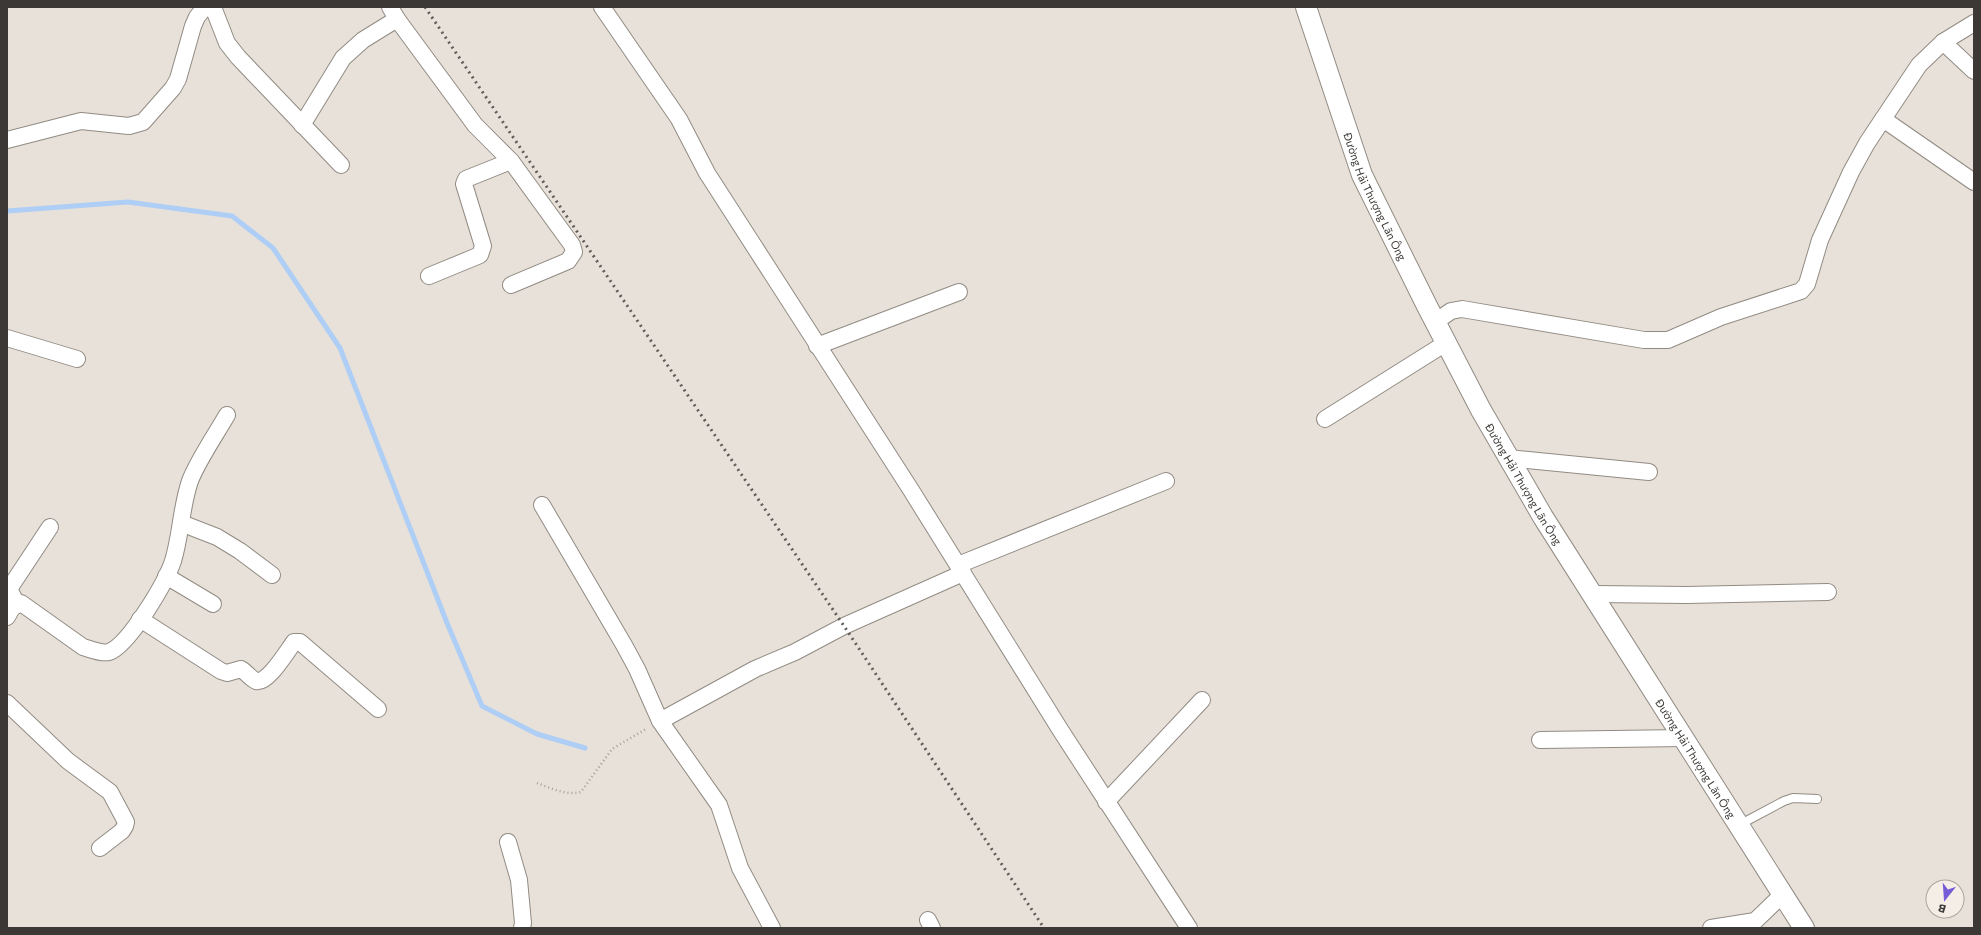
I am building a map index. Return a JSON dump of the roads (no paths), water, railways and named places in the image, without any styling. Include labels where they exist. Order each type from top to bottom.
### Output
[{"type":"street","points":[[7,140],[81,122],[129,126],[143,122],[173,88],[178,78],[193,26],[197,17],[205,7]]},
{"type":"street","points":[[213,7],[217,12],[220,27],[231,48],[341,165]]},
{"type":"street","points":[[602,7],[679,119],[706,173],[960,569],[1106,802],[1189,928]]},
{"type":"street","name":"Đường Hải Thượng Lãn Ông","points":[[1306,7],[1357,164],[1435,322],[1508,458],[1804,928]]},
{"type":"street","points":[[302,125],[343,58],[394,13],[475,125],[511,162],[572,245],[574,252],[568,260],[511,285]]},
{"type":"street","points":[[1435,322],[1451,311],[1462,309],[1644,340],[1662,341],[1721,317],[1801,291],[1807,284],[1820,240],[1851,172],[1883,119],[1919,65],[1943,42],[1974,23]]},
{"type":"street","points":[[1943,42],[1974,70]]},
{"type":"street","points":[[1883,119],[1974,182]]},
{"type":"street","points":[[429,276],[480,255],[483,246],[464,184],[466,179],[511,162]]},
{"type":"street","points":[[817,346],[959,292]]},
{"type":"street","points":[[7,338],[77,359]]},
{"type":"street","points":[[1325,419],[1446,343]]},
{"type":"street","points":[[7,617],[17,604],[26,604],[83,647],[93,651],[108,652],[122,644],[140,620],[173,562],[181,523],[184,498],[190,479],[227,415]]},
{"type":"street","points":[[1508,458],[1649,472]]},
{"type":"street","points":[[660,722],[755,669],[795,652],[844,626],[960,569],[1166,481]]},
{"type":"street","points":[[542,505],[624,645],[637,669],[660,722],[719,804],[740,868],[772,928]]},
{"type":"street","points":[[181,523],[217,537],[240,551],[272,575]]},
{"type":"street","points":[[17,604],[10,591],[11,586],[50,527]]},
{"type":"street","points":[[166,576],[213,604]]},
{"type":"street","points":[[1593,594],[1687,595],[1828,592]]},
{"type":"street","points":[[140,620],[221,671],[227,673],[241,669],[256,681],[262,681],[268,676],[294,642],[300,642],[378,709]]},
{"type":"street","points":[[1106,802],[1202,700]]},
{"type":"street","points":[[7,703],[68,761],[110,792],[114,797],[126,822],[125,826],[122,831],[100,848]]},
{"type":"street","points":[[1540,740],[1685,738]]},
{"type":"street","points":[[508,842],[519,880],[523,923],[522,928]]},
{"type":"street","points":[[1711,928],[1755,920],[1783,894]]},
{"type":"lane","points":[[1739,825],[1784,801],[1793,798],[1817,799]]},
{"type":"waterway","points":[[7,211],[128,202],[232,216],[273,248],[340,348],[447,623],[482,706],[537,734],[585,748]]},
{"type":"railway","points":[[425,7],[844,626],[1044,928]]}]
